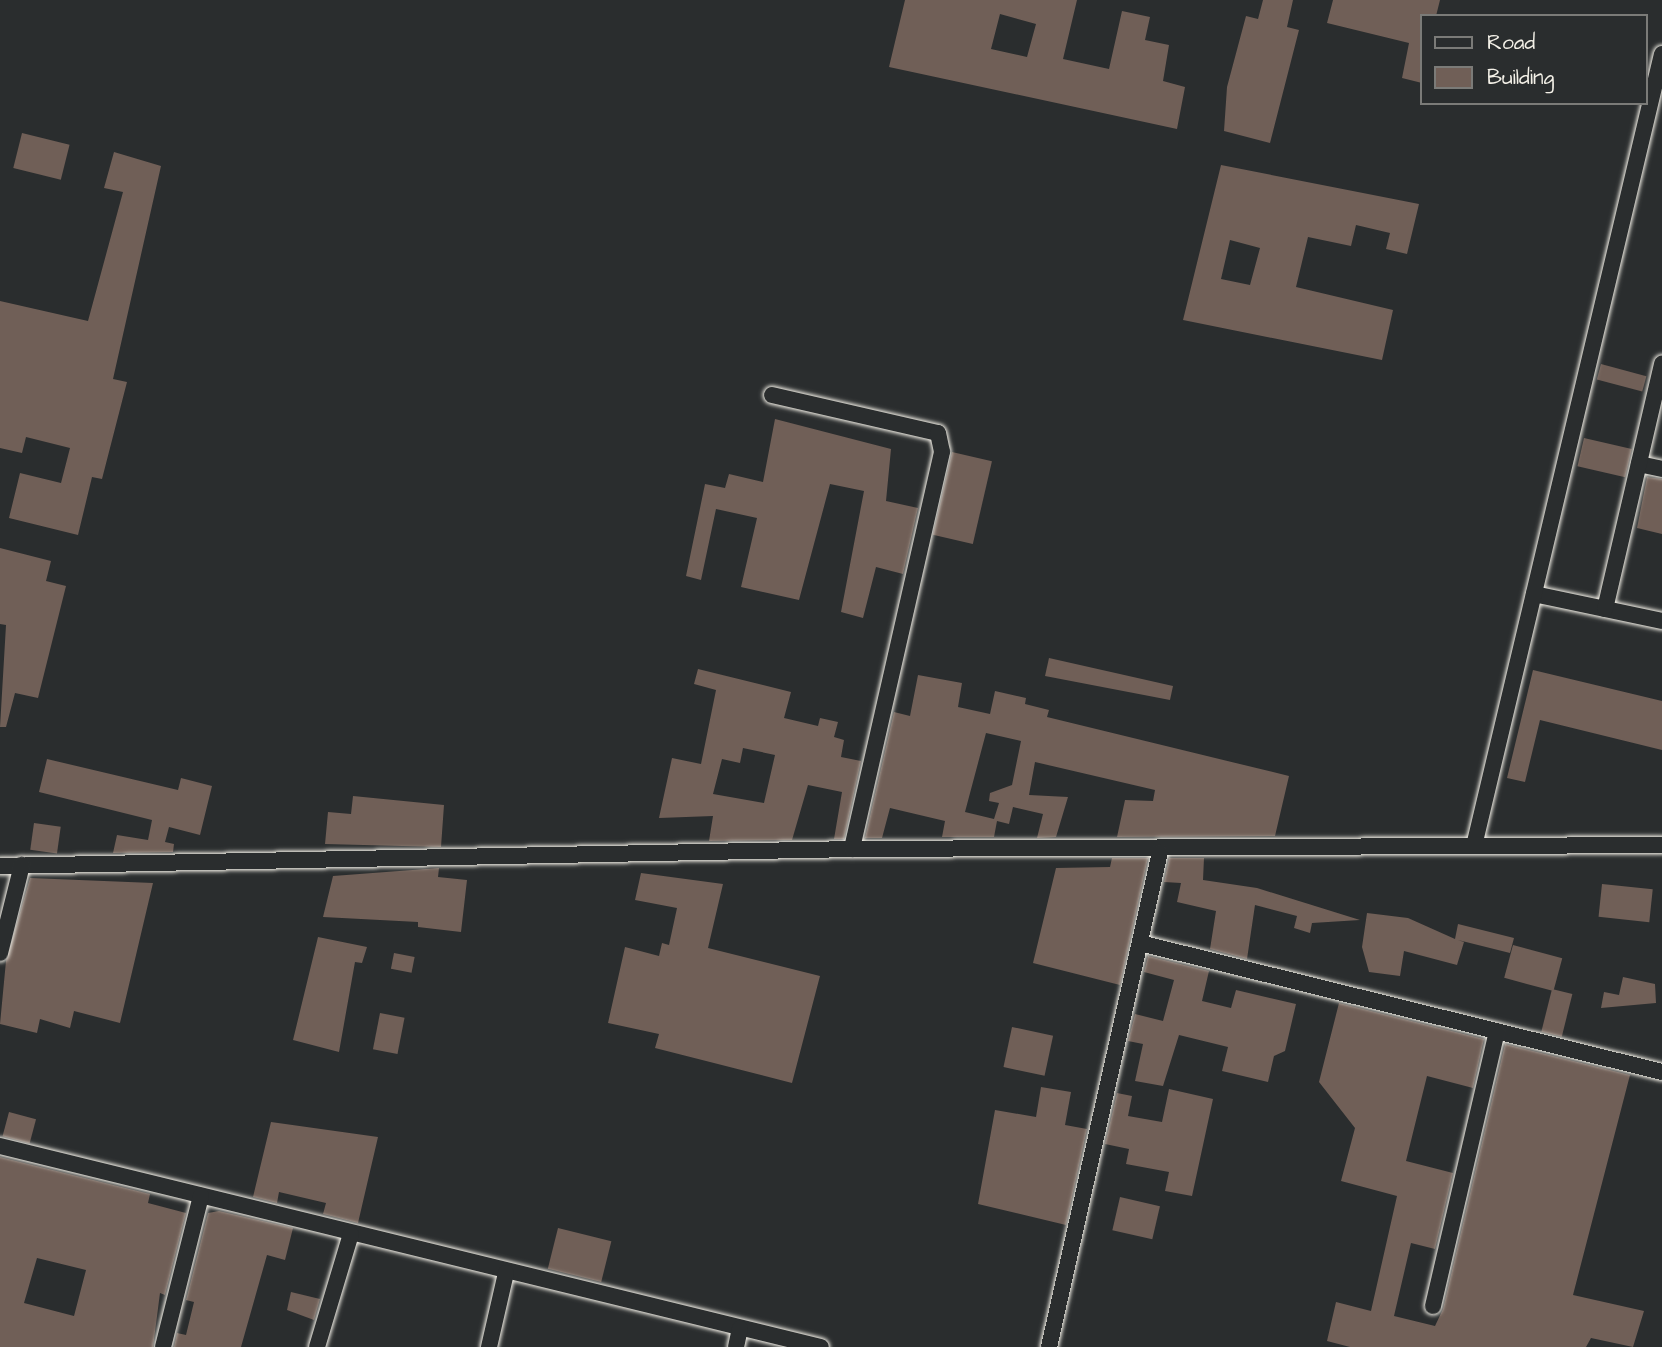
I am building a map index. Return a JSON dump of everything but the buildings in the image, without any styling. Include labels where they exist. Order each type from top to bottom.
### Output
[{"type":"street","points":[[1474,846],[1662,54]]},
{"type":"street","points":[[1605,609],[1662,364]]},
{"type":"street","points":[[772,395],[938,433],[942,452],[852,849]]},
{"type":"street","points":[[1639,464],[1662,469]]},
{"type":"street","points":[[1534,594],[1662,621]]},
{"type":"street","points":[[0,866],[852,849],[1160,852],[1662,845]]},
{"type":"street","points":[[1049,1347],[1160,852]]},
{"type":"street","points":[[0,953],[22,865]]},
{"type":"street","points":[[1140,943],[1662,1072]]},
{"type":"street","points":[[1433,1306],[1497,1031]]},
{"type":"street","points":[[0,1146],[506,1273],[821,1347]]},
{"type":"street","points":[[163,1347],[201,1196]]},
{"type":"street","points":[[317,1347],[351,1234]]},
{"type":"street","points":[[489,1347],[506,1273]]},
{"type":"street","points":[[736,1347],[740,1328]]}]
